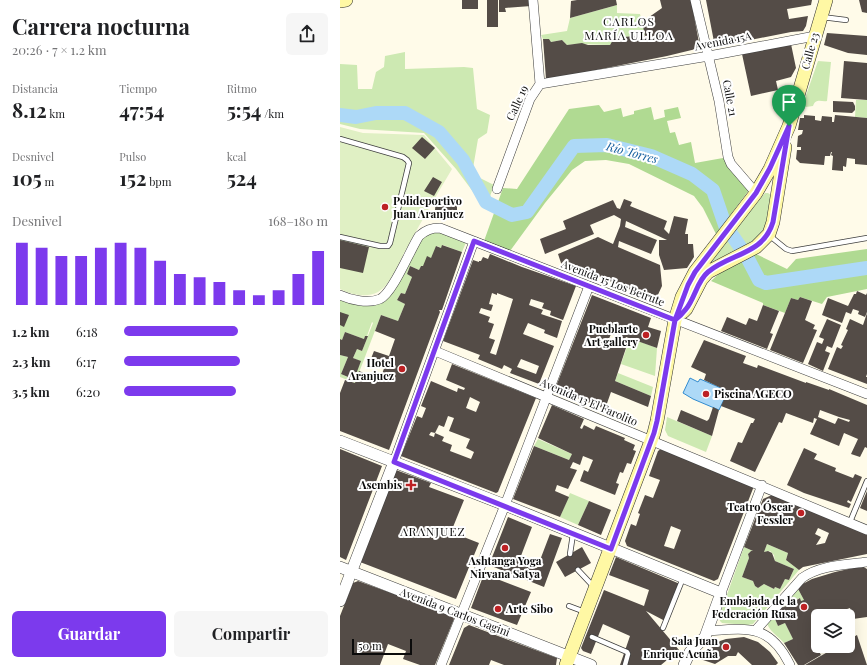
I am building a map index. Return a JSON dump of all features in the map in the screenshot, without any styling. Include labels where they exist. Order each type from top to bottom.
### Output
[{"type":"main road","points":[[340,1],[346,0]]},
{"type":"main road","name":"Calle 23","points":[[675,320],[686,309],[704,276],[714,268],[756,247],[768,234],[773,222],[789,126],[826,0]]},
{"type":"main road","name":"Calle 23","points":[[675,320],[688,285],[695,272],[756,194],[770,168],[789,126]]},
{"type":"main road","points":[[568,661],[651,441],[657,421],[675,320]]},
{"type":"street","name":"Calle 19","points":[[497,189],[530,99],[540,84],[533,0]]},
{"type":"street","name":"Calle 21","points":[[695,0],[719,101],[728,158],[731,164],[756,194]]},
{"type":"street","name":"Avenida 15A","points":[[540,84],[709,56],[815,36]]},
{"type":"street","name":"Avenida 15 Los Beirute","points":[[340,295],[357,300],[369,300],[379,299],[387,294],[419,236],[425,230],[440,228],[867,394]]},
{"type":"street","points":[[340,601],[394,462],[474,241]]},
{"type":"street","points":[[441,665],[505,505],[589,286]]},
{"type":"street","name":"Avenida 13 El Farolito","points":[[435,351],[651,441],[762,485],[867,530]]},
{"type":"street","points":[[340,441],[505,505],[721,593]]},
{"type":"street","points":[[684,665],[690,652],[703,641],[708,631],[762,485]]},
{"type":"street","points":[[754,630],[802,578],[810,572],[867,562]]},
{"type":"street","name":"Avenida 9 Carlos Gagini","points":[[340,568],[462,614],[568,661],[591,665]]},
{"type":"street","points":[[708,631],[754,630],[764,634],[773,640],[790,665]]},
{"type":"lane","points":[[821,17],[846,20]]},
{"type":"lane","points":[[340,139],[404,157],[409,163],[390,243],[388,246],[380,246],[340,237]]},
{"type":"lane","points":[[768,234],[772,239],[786,249],[792,251],[867,238]]},
{"type":"lane","points":[[850,522],[867,481]]},
{"type":"lane","points":[[570,554],[574,534]]},
{"type":"lane","points":[[578,570],[596,589]]},
{"type":"lane","points":[[663,628],[683,578]]},
{"type":"lane","points":[[569,606],[587,613]]},
{"type":"lane","points":[[592,637],[627,652],[628,654],[624,665]]},
{"type":"green space","points":[[617,5],[617,13],[640,14],[646,35],[614,38],[610,45],[567,45],[562,40],[551,42],[549,39],[543,39],[541,35],[567,31],[570,18]]},
{"type":"green space","points":[[405,52],[405,69],[473,68],[477,109],[490,115],[487,133],[478,139],[472,174],[494,185],[487,205],[480,201],[456,169],[424,133],[360,129],[340,124],[340,64],[357,65],[358,89],[372,89],[376,72],[384,67],[385,56]]},
{"type":"green space","points":[[818,61],[831,62],[827,101],[817,101],[813,106],[806,107],[803,104]]},
{"type":"green space","points":[[856,100],[867,100],[867,118],[855,117]]},
{"type":"green space","points":[[599,105],[604,112],[621,108],[623,117],[634,114],[634,111],[651,107],[654,120],[665,117],[664,110],[678,107],[681,118],[667,121],[670,133],[675,132],[679,145],[691,142],[695,163],[723,158],[748,186],[749,190],[716,234],[703,208],[694,196],[629,164],[606,160],[585,161],[572,170],[545,203],[510,251],[484,241],[503,188],[517,189],[569,109]]},
{"type":"green space","name":"Polideportivo Juan Aranjuez","points":[[340,127],[363,133],[424,135],[452,169],[405,251],[392,277],[378,292],[369,295],[349,293],[340,289]]},
{"type":"green space","points":[[765,193],[772,196],[766,230],[751,244],[707,264]]},
{"type":"green space","points":[[432,230],[467,240],[462,252],[443,245],[441,248],[437,246],[431,258],[423,266],[421,266],[419,270],[410,266],[407,274],[412,277],[405,294],[401,293],[397,300],[405,304],[398,321],[381,315],[355,383],[340,377],[340,355],[348,357],[341,374],[348,377],[360,361],[353,358],[357,349],[362,351],[373,323],[372,322],[367,336],[365,336],[364,339],[345,332],[342,340],[340,339],[340,297],[381,300],[419,240]]},
{"type":"green space","points":[[867,249],[867,289],[827,297],[822,304],[800,297],[798,300],[791,298],[785,313],[763,305],[763,303],[711,281],[723,270],[756,254],[787,269],[796,259]]},
{"type":"green space","points":[[630,338],[657,348],[655,376],[621,364]]},
{"type":"green space","points":[[618,373],[653,387],[651,396],[615,381]]},
{"type":"green space","points":[[667,417],[712,436],[706,452],[668,436],[665,430]]},
{"type":"green space","points":[[538,439],[572,454],[569,460],[534,446]]},
{"type":"green space","points":[[570,493],[589,501],[578,525],[560,517]]},
{"type":"green space","points":[[767,544],[788,553],[786,560],[799,570],[753,624],[722,623],[719,617],[744,547],[753,551],[748,554],[749,558],[742,577],[753,581],[755,586],[758,588],[764,584],[774,589],[775,587],[780,589],[785,579],[789,580],[794,569],[775,561],[774,555],[770,551],[764,552]]},
{"type":"green space","points":[[797,587],[804,600],[801,601],[800,598],[795,600],[795,602],[779,609],[782,615],[775,619],[778,626],[785,623],[793,639],[784,643],[770,629],[767,620]]},
{"type":"water","name":"Piscina AGECO","points":[[690,378],[698,382],[700,379],[728,391],[719,410],[683,393]]},
{"type":"building","points":[[462,0],[478,0],[478,9],[462,9]]},
{"type":"building","points":[[487,0],[498,0],[498,27],[487,27]]},
{"type":"building","points":[[499,0],[530,0],[531,6],[505,8],[506,12],[499,12]]},
{"type":"building","points":[[616,0],[617,5],[570,18],[571,1]]},
{"type":"building","points":[[660,0],[691,0],[700,48],[667,56],[546,79],[543,39],[549,39],[551,42],[562,40],[567,45],[582,43],[588,45],[610,45],[614,38],[644,35],[646,40],[642,22],[662,8]]},
{"type":"building","points":[[706,0],[812,0],[811,5],[787,9],[789,19],[808,16],[806,26],[803,31],[715,47]]},
{"type":"building","points":[[859,0],[867,0],[867,13],[862,12]]},
{"type":"building","points":[[827,33],[867,36],[867,55],[848,53],[824,45]]},
{"type":"building","points":[[791,44],[796,68],[791,77],[776,81],[778,90],[751,96],[742,54]]},
{"type":"building","points":[[844,61],[867,63],[867,100],[841,98]]},
{"type":"building","points":[[833,101],[853,102],[855,110],[852,113],[833,112]]},
{"type":"building","points":[[804,115],[815,116],[815,120],[821,121],[822,116],[832,117],[832,122],[834,122],[835,115],[867,118],[867,165],[855,164],[855,159],[847,158],[846,167],[843,166],[843,171],[832,170],[832,152],[830,156],[825,156],[824,165],[800,163],[796,159],[797,150],[801,150],[801,147],[797,147],[798,136],[802,134],[803,130],[798,130],[800,118],[804,118]]},
{"type":"building","points":[[422,137],[435,148],[425,159],[412,148]]},
{"type":"building","points":[[433,177],[442,182],[434,196],[424,191]]},
{"type":"building","points":[[436,199],[457,199],[457,210],[435,210]]},
{"type":"building","points":[[624,199],[632,202],[630,206],[667,221],[664,229],[669,234],[674,216],[688,219],[685,234],[688,234],[688,244],[693,244],[694,257],[687,268],[664,270],[659,255],[659,240],[667,240],[626,221],[625,227],[657,240],[651,254],[619,241],[618,247],[660,265],[662,286],[656,299],[639,293],[637,297],[630,294],[631,290],[569,264],[562,266],[558,254],[598,237],[613,244],[621,219],[614,215],[590,225],[594,234],[545,254],[540,239],[566,229],[563,221],[613,200],[617,208],[620,209]]},
{"type":"building","points":[[340,240],[369,247],[363,273],[340,268]]},
{"type":"building","points":[[442,245],[462,252],[442,310],[439,310],[440,312],[389,450],[340,431],[340,393],[345,380],[355,383],[359,371],[380,379],[385,366],[370,361],[374,351],[389,356],[395,339],[375,331],[381,315],[398,321],[405,304],[397,300],[401,293],[405,294],[412,277],[407,274],[410,266],[419,270],[421,266],[423,266],[427,256],[431,258],[436,246],[441,248]]},
{"type":"building","points":[[490,254],[576,286],[563,320],[550,315],[551,311],[542,308],[544,303],[531,299],[529,305],[543,310],[541,314],[562,321],[557,338],[544,333],[545,330],[528,323],[523,334],[554,346],[539,384],[510,373],[512,369],[504,365],[502,369],[478,359],[480,355],[443,341],[473,260],[479,262],[483,257],[488,259]],"holes":[[[492,293],[497,295],[497,293],[513,299],[496,355],[490,353],[495,340],[489,338],[494,324],[488,322],[490,317],[479,313],[481,308],[491,311],[493,305],[489,304]],[[521,359],[539,366],[536,374],[517,367]]]},
{"type":"building","points":[[857,291],[866,295],[867,293],[867,312],[865,317],[858,314],[859,311],[853,309],[851,314],[846,312],[842,323],[822,315],[828,298],[848,306]]},
{"type":"building","points":[[592,295],[651,318],[648,327],[661,331],[657,348],[626,337],[625,339],[611,334],[608,341],[626,348],[615,381],[651,396],[648,407],[611,392],[605,409],[555,389]]},
{"type":"building","points":[[800,297],[812,301],[805,320],[815,325],[813,329],[817,330],[803,363],[770,350],[791,298],[798,300]]},
{"type":"building","points":[[763,305],[779,311],[770,333],[773,334],[767,349],[721,331],[727,317],[746,325],[749,318],[757,321]]},
{"type":"building","points":[[340,312],[349,315],[344,327],[340,325]]},
{"type":"building","points":[[867,313],[867,384],[828,369],[837,347],[841,349],[843,346],[841,345],[848,330],[846,329],[850,319],[863,325]]},
{"type":"building","points":[[827,319],[841,325],[832,348],[827,346],[825,351],[830,353],[823,371],[808,364],[817,342],[822,344],[824,339],[819,337]]},
{"type":"building","points":[[345,332],[364,339],[365,336],[368,336],[362,351],[357,349],[353,358],[361,361],[355,377],[349,375],[348,377],[341,374],[348,357],[340,355],[340,339],[342,340]]},
{"type":"building","points":[[704,340],[746,356],[743,363],[757,368],[758,365],[806,383],[829,389],[867,405],[867,448],[865,447],[860,457],[851,454],[858,439],[844,433],[839,446],[810,434],[817,419],[814,418],[813,423],[786,413],[782,423],[779,422],[755,472],[730,461],[738,442],[742,443],[751,423],[753,423],[755,419],[721,406],[726,395],[730,396],[732,393],[704,380],[706,374],[691,367]],"holes":[[[820,410],[850,420],[849,422],[838,418],[835,424],[818,417]]]},
{"type":"building","points":[[452,364],[536,398],[498,492],[496,493],[401,456],[417,416],[422,418],[426,408],[421,406],[431,381],[457,392],[458,388],[464,390],[465,388],[446,380]],"holes":[[[470,397],[480,402],[476,412],[466,408]],[[448,416],[454,418],[449,431],[470,439],[466,448],[474,452],[471,459],[450,451],[452,445],[442,441],[444,437],[435,433],[439,425],[444,427]],[[431,432],[435,433],[434,437],[429,435]]]},
{"type":"building","points":[[552,405],[584,419],[580,428],[582,429],[584,425],[594,430],[596,426],[625,438],[624,440],[635,445],[633,450],[636,451],[631,464],[627,463],[623,473],[620,472],[616,483],[619,484],[615,495],[580,481],[584,470],[588,472],[593,460],[583,456],[580,465],[573,462],[570,468],[577,470],[568,489],[557,485],[555,491],[569,497],[560,517],[513,499],[534,446],[569,460],[572,454],[538,438]]},
{"type":"building","points":[[713,407],[719,410],[712,436],[677,421],[681,410],[707,421]]},
{"type":"building","points":[[804,448],[817,454],[814,459],[836,468],[835,471],[853,478],[855,474],[862,477],[851,502],[848,500],[847,502],[851,504],[849,508],[804,493],[787,485]]},
{"type":"building","points":[[340,449],[382,466],[346,560],[340,557]]},
{"type":"building","points":[[661,449],[754,486],[718,579],[714,581],[627,546],[625,541],[631,524],[636,526],[640,514],[638,513],[645,495],[653,498],[660,480],[649,476],[658,451]],"holes":[[[671,526],[681,530],[674,549],[664,546]]]},
{"type":"building","points":[[396,470],[431,483],[429,487],[464,500],[451,532],[479,543],[456,599],[360,562]]},
{"type":"building","points":[[867,491],[867,511],[860,508]]},
{"type":"building","points":[[772,495],[867,534],[867,554],[803,567],[799,570],[786,560],[788,553],[767,544],[764,552],[768,551],[772,553],[775,561],[794,569],[789,580],[785,579],[780,589],[775,587],[774,589],[764,584],[758,588],[755,586],[753,581],[742,577],[749,558],[748,554],[753,551],[744,547],[763,499]],"holes":[[[818,528],[829,533],[825,543],[816,545],[821,537],[815,534]]]},
{"type":"building","points":[[589,501],[611,510],[601,535],[578,525]]},
{"type":"building","points":[[508,517],[532,527],[519,561],[537,568],[550,534],[562,538],[544,587],[489,565]]},
{"type":"building","points":[[582,547],[591,563],[565,577],[556,562]]},
{"type":"building","points":[[616,557],[680,584],[665,621],[646,611],[679,650],[661,665],[620,665],[630,636],[603,624],[591,654],[583,651],[581,648],[604,590],[644,606],[649,590],[609,575]]},
{"type":"building","points":[[862,566],[867,569],[867,617],[855,619],[855,609],[850,608],[811,609],[811,653],[820,653],[821,655],[804,665],[798,665],[784,643],[793,639],[785,623],[778,626],[775,619],[782,615],[779,609],[795,602],[800,598],[801,601],[804,600],[797,587],[812,579]]},
{"type":"building","points":[[484,574],[531,592],[517,625],[471,608]]},
{"type":"building","points":[[358,581],[452,615],[454,619],[435,665],[420,665],[403,659],[406,651],[388,644],[380,665],[340,665],[340,616],[353,583]]},
{"type":"building","points":[[469,625],[557,658],[556,665],[504,665],[491,660],[489,665],[449,665],[464,628]]},
{"type":"building","points":[[857,635],[867,665],[805,665],[826,653],[855,653],[855,636]]},
{"type":"building","points":[[744,637],[758,642],[770,652],[778,663],[776,665],[752,665],[738,652],[736,656],[728,656],[715,664],[697,658],[720,641]]},
{"type":"waterway","name":"Río Torres","points":[[340,115],[356,117],[376,113],[405,113],[439,132],[463,160],[486,202],[512,215],[527,212],[574,146],[607,145],[651,156],[692,174],[713,190],[725,225],[747,257],[759,280],[766,283],[867,268]]},
{"type":"place","name":"Polideportivo Juan Aranjuez","points":[[385,207]]},
{"type":"place","name":"Pueblarte Art gallery","points":[[646,335]]},
{"type":"place","name":"Hotel Aranjuez","points":[[402,369]]},
{"type":"place","name":"Piscina AGECO","points":[[706,394]]},
{"type":"place","name":"Asembis","points":[[411,485]]},
{"type":"place","name":"Teatro Óscar Fessler","points":[[801,513]]},
{"type":"place","name":"Ashtanga Yoga Nirvana Satya","points":[[505,548]]},
{"type":"place","name":"Embajada de la Federación Rusa","points":[[804,607]]},
{"type":"place","name":"Arte Sibo","points":[[498,609]]},
{"type":"place","name":"Sala Juan Enrique Acuña","points":[[726,647]]},
{"type":"district","name":"CARLOS MARÍA ULLOA","points":[[629,29]]},
{"type":"district","name":"ARANJUEZ","points":[[433,532]]},
{"type":"route","points":[[789,126],[771,229],[763,241],[756,247],[708,272],[701,280],[686,309],[675,320],[654,433],[611,549],[505,505],[394,462],[474,241],[675,320],[682,297],[695,272],[756,193],[781,146],[789,126]]}]
